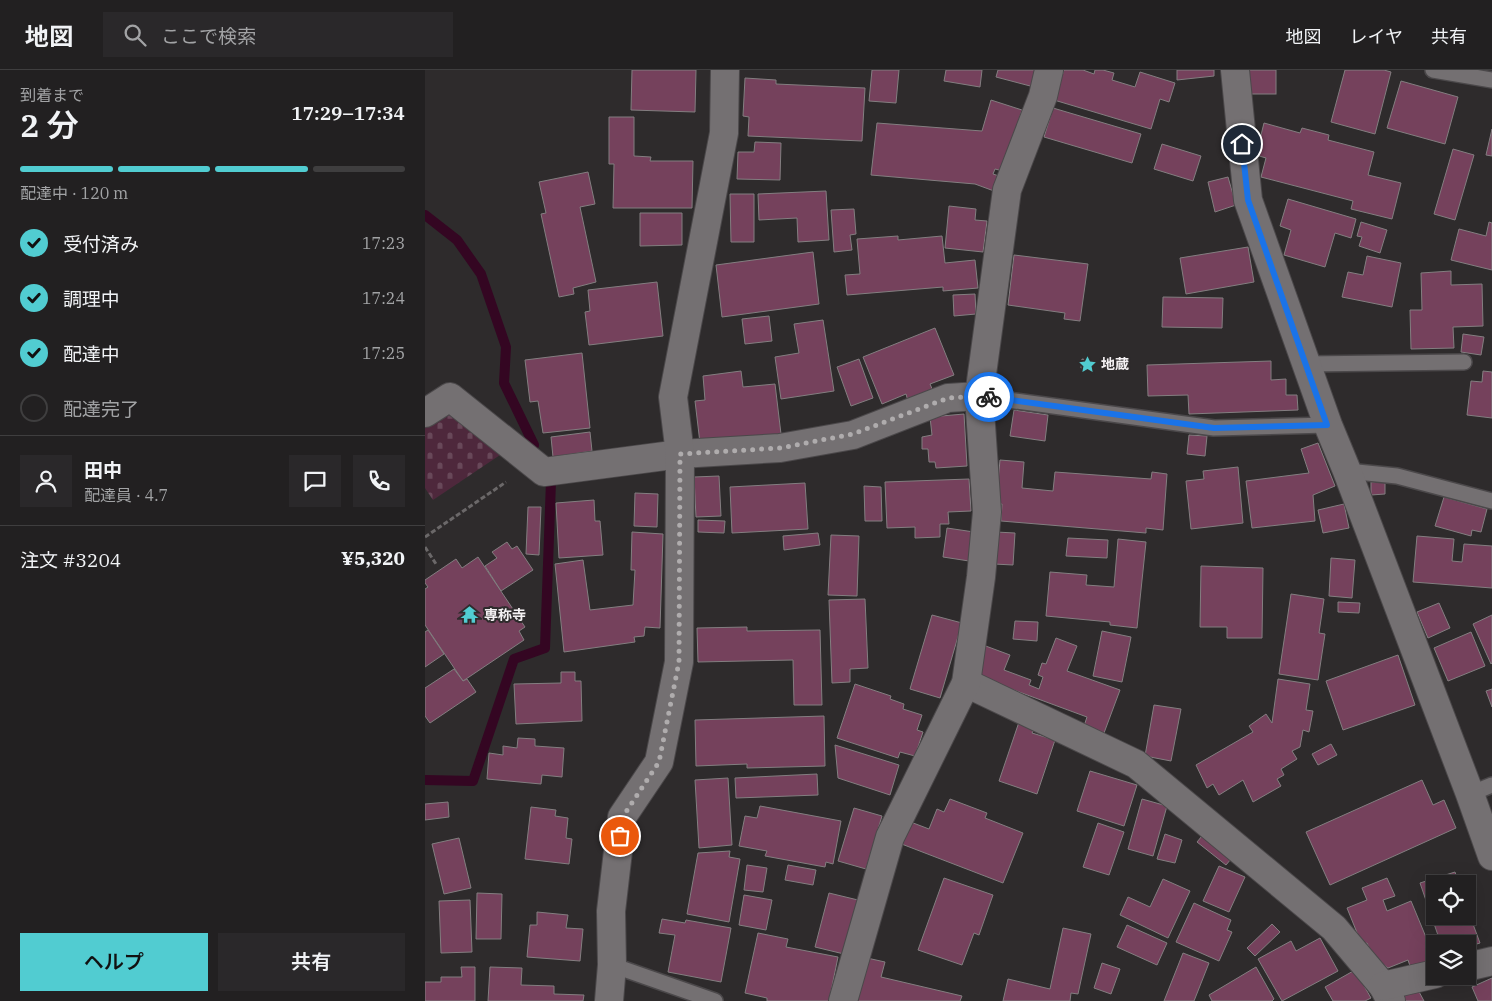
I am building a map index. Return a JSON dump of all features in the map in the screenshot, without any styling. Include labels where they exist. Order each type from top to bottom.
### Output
[{"type":"street","points":[[609,1001],[612,965],[611,911],[622,818],[659,762],[679,662],[680,454],[673,397],[724,133],[725,70]]},
{"type":"street","points":[[843,1001],[890,837],[966,683],[981,577],[987,512],[979,396],[1007,190],[1043,96],[1049,70]]},
{"type":"street","points":[[1235,70],[1248,200],[1327,425],[1481,789],[1492,856]]},
{"type":"street","points":[[425,413],[450,397],[544,472],[680,454],[780,448],[853,434],[948,398],[979,396]]},
{"type":"street","points":[[966,683],[1136,764],[1334,928],[1387,993],[1426,978]]},
{"type":"street","points":[[1476,965],[1492,961]]},
{"type":"lane","points":[[1433,70],[1492,80]]},
{"type":"lane","points":[[1306,364],[1464,362]]},
{"type":"lane","points":[[979,396],[1214,428],[1327,425]]},
{"type":"lane","points":[[1347,471],[1397,476],[1492,502]]},
{"type":"lane","points":[[612,965],[715,1001]]},
{"type":"path","points":[[425,537],[533,464]]},
{"type":"path","points":[[425,547],[436,564]]},
{"type":"green space","points":[[450,407],[506,451],[433,500],[425,488],[425,424]]},
{"type":"building","points":[[632,70],[696,70],[695,112],[631,110]]},
{"type":"building","points":[[872,70],[899,70],[896,103],[869,101]]},
{"type":"building","points":[[946,70],[982,70],[980,87],[944,81]]},
{"type":"building","points":[[998,70],[1038,70],[1034,87],[996,77]]},
{"type":"building","points":[[1064,70],[1083,70],[1094,74],[1095,70],[1103,70],[1114,73],[1112,80],[1135,87],[1140,72],[1175,83],[1169,102],[1160,99],[1151,129],[1054,100]]},
{"type":"building","points":[[1177,70],[1214,70],[1214,76],[1177,80]]},
{"type":"building","points":[[1249,70],[1276,70],[1276,94],[1249,94]]},
{"type":"building","points":[[1345,70],[1384,70],[1391,72],[1375,134],[1331,122]]},
{"type":"building","points":[[745,78],[776,80],[776,84],[865,88],[862,141],[748,136],[749,117],[743,116]]},
{"type":"building","points":[[1401,81],[1458,97],[1445,144],[1387,128]]},
{"type":"building","points":[[991,100],[1022,110],[1003,171],[995,169],[993,174],[999,176],[994,191],[975,184],[871,175],[877,123],[982,131]]},
{"type":"building","points":[[1053,108],[1141,134],[1132,163],[1044,137]]},
{"type":"building","points":[[609,117],[634,117],[634,156],[651,157],[650,161],[693,161],[692,208],[613,208],[614,164],[609,164]]},
{"type":"building","points":[[1264,123],[1300,133],[1302,128],[1329,135],[1328,140],[1374,152],[1368,175],[1401,183],[1392,219],[1351,209],[1353,201],[1261,177],[1266,158],[1256,155]]},
{"type":"building","points":[[1492,129],[1492,156],[1486,155]]},
{"type":"building","points":[[755,142],[781,143],[780,180],[737,179],[738,152],[754,152]]},
{"type":"building","points":[[1162,144],[1201,156],[1193,181],[1154,169]]},
{"type":"building","points":[[1453,149],[1474,155],[1455,220],[1434,214]]},
{"type":"building","points":[[588,172],[595,204],[580,207],[596,282],[573,288],[574,294],[559,297],[541,214],[546,213],[539,182]]},
{"type":"building","points":[[1228,177],[1236,205],[1215,212],[1208,182]]},
{"type":"building","points":[[826,191],[829,240],[798,242],[797,218],[759,220],[758,194]]},
{"type":"building","points":[[730,194],[754,194],[754,242],[731,242]]},
{"type":"building","points":[[1288,199],[1356,219],[1351,238],[1335,233],[1325,267],[1284,255],[1291,230],[1280,226]]},
{"type":"building","points":[[949,206],[976,209],[975,220],[987,221],[983,252],[945,248]]},
{"type":"building","points":[[854,209],[856,234],[850,235],[852,250],[834,252],[831,210]]},
{"type":"building","points":[[640,213],[682,213],[682,245],[640,246]]},
{"type":"building","points":[[1361,222],[1387,230],[1380,253],[1359,246],[1362,237],[1357,236]]},
{"type":"building","points":[[1489,222],[1492,223],[1492,270],[1451,260],[1459,229],[1486,236]]},
{"type":"building","points":[[898,236],[898,240],[942,236],[945,263],[975,260],[978,288],[943,291],[943,287],[847,295],[845,275],[860,274],[857,239]]},
{"type":"building","points":[[1248,247],[1254,282],[1186,294],[1180,258]]},
{"type":"building","points":[[813,252],[819,304],[722,317],[716,265]]},
{"type":"building","points":[[1014,255],[1088,264],[1080,321],[1064,319],[1065,313],[1008,305]]},
{"type":"building","points":[[1367,256],[1401,263],[1392,307],[1342,297],[1348,272],[1363,275]]},
{"type":"building","points":[[1451,271],[1451,285],[1482,284],[1483,326],[1453,327],[1454,348],[1411,349],[1410,310],[1422,310],[1421,273]]},
{"type":"building","points":[[657,282],[663,336],[589,345],[585,312],[590,311],[588,290]]},
{"type":"building","points":[[975,294],[976,314],[954,316],[953,295]]},
{"type":"building","points":[[1163,297],[1223,298],[1222,328],[1162,327]]},
{"type":"building","points":[[769,316],[772,341],[745,344],[742,319]]},
{"type":"building","points":[[823,320],[834,391],[781,399],[775,357],[799,353],[794,324]]},
{"type":"building","points":[[935,328],[954,375],[930,384],[933,391],[908,401],[906,394],[882,404],[863,357]]},
{"type":"building","points":[[1463,334],[1484,337],[1481,355],[1461,352]]},
{"type":"building","points":[[582,353],[590,428],[543,433],[538,401],[530,402],[525,360]]},
{"type":"building","points":[[859,359],[873,398],[851,406],[837,367]]},
{"type":"building","points":[[1082,359],[1093,361],[1092,370],[1081,368]]},
{"type":"building","points":[[1271,361],[1271,380],[1286,379],[1286,395],[1297,395],[1298,410],[1189,414],[1188,395],[1148,396],[1147,365]]},
{"type":"building","points":[[741,371],[743,387],[775,384],[781,434],[700,443],[695,401],[705,400],[703,376]]},
{"type":"building","points":[[1483,371],[1492,372],[1492,418],[1467,415],[1471,381],[1482,382]]},
{"type":"building","points":[[1014,410],[1048,415],[1045,441],[1010,436]]},
{"type":"building","points":[[964,414],[967,466],[936,468],[935,462],[929,462],[928,449],[922,449],[922,437],[932,435],[930,417]]},
{"type":"building","points":[[590,432],[592,451],[553,457],[551,437]]},
{"type":"building","points":[[1189,435],[1207,436],[1205,456],[1187,454]]},
{"type":"building","points":[[1318,443],[1335,486],[1313,495],[1315,521],[1252,528],[1246,481],[1309,473],[1301,449]]},
{"type":"building","points":[[1000,460],[1024,462],[1022,488],[1053,491],[1055,472],[1151,479],[1152,472],[1167,474],[1163,530],[1146,528],[1146,533],[1001,521],[1002,504],[996,504]]},
{"type":"building","points":[[1238,467],[1243,523],[1191,529],[1186,481],[1204,479],[1203,471]]},
{"type":"building","points":[[719,476],[721,516],[696,517],[694,477]]},
{"type":"building","points":[[969,479],[971,511],[948,512],[949,524],[940,524],[940,537],[915,538],[915,527],[887,528],[885,482]]},
{"type":"building","points":[[1371,482],[1385,482],[1385,494],[1371,495]]},
{"type":"building","points":[[805,483],[808,529],[732,533],[730,487]]},
{"type":"building","points":[[864,486],[881,487],[882,521],[865,521]]},
{"type":"building","points":[[635,493],[658,494],[657,527],[634,526]]},
{"type":"building","points":[[1444,497],[1487,509],[1481,532],[1472,530],[1471,536],[1435,526]]},
{"type":"building","points":[[594,500],[595,521],[600,521],[603,555],[559,558],[556,503]]},
{"type":"building","points":[[1344,504],[1349,528],[1323,533],[1318,510]]},
{"type":"building","points":[[528,507],[541,507],[539,555],[526,554]]},
{"type":"building","points":[[698,520],[725,521],[724,533],[698,532]]},
{"type":"building","points":[[947,528],[974,532],[969,561],[943,557]]},
{"type":"building","points":[[632,532],[663,534],[660,628],[645,627],[644,636],[634,637],[635,642],[564,652],[555,564],[583,560],[590,610],[633,605],[635,570],[631,570]]},
{"type":"building","points":[[996,532],[1015,533],[1013,565],[994,564]]},
{"type":"building","points":[[818,533],[820,545],[784,550],[783,536]]},
{"type":"building","points":[[831,535],[859,536],[857,596],[828,595]]},
{"type":"building","points":[[1417,536],[1454,539],[1452,561],[1462,562],[1464,544],[1492,546],[1492,588],[1413,582]]},
{"type":"building","points":[[1068,538],[1108,540],[1107,558],[1066,556]]},
{"type":"building","points":[[1118,539],[1146,542],[1137,628],[1110,625],[1110,622],[1046,616],[1050,572],[1087,575],[1086,585],[1114,587]]},
{"type":"building","points":[[507,542],[512,549],[517,546],[533,570],[501,591],[485,566],[497,558],[492,552]]},
{"type":"building","points":[[478,557],[525,627],[519,631],[524,640],[463,681],[425,625],[425,589],[428,587],[425,580],[456,559],[462,568]]},
{"type":"building","points":[[1331,558],[1355,560],[1352,598],[1329,596]]},
{"type":"building","points":[[1201,566],[1263,568],[1262,638],[1227,638],[1227,627],[1200,627]]},
{"type":"building","points":[[1291,594],[1324,599],[1319,633],[1325,634],[1318,680],[1279,674]]},
{"type":"building","points":[[865,599],[868,668],[850,669],[850,682],[832,683],[829,600]]},
{"type":"building","points":[[1338,602],[1360,603],[1359,613],[1338,612]]},
{"type":"building","points":[[1439,603],[1450,628],[1428,638],[1417,612]]},
{"type":"building","points":[[932,615],[962,623],[940,698],[910,689]]},
{"type":"building","points":[[1492,615],[1492,663],[1491,664],[1473,624]]},
{"type":"building","points":[[1015,621],[1038,622],[1037,641],[1013,639]]},
{"type":"building","points":[[747,627],[747,631],[820,630],[822,705],[794,705],[793,660],[698,662],[697,628]]},
{"type":"building","points":[[428,630],[444,654],[425,667],[425,632]]},
{"type":"building","points":[[1102,631],[1131,637],[1122,682],[1093,676]]},
{"type":"building","points":[[1471,632],[1485,666],[1448,681],[1434,648]]},
{"type":"building","points":[[1056,638],[1077,646],[1067,671],[1120,690],[1104,733],[1084,726],[1087,717],[973,675],[983,645],[1010,655],[1004,670],[1031,680],[1029,685],[1039,689],[1043,677],[1038,675],[1042,663],[1046,664]]},
{"type":"building","points":[[1398,655],[1415,705],[1343,730],[1326,681]]},
{"type":"building","points":[[454,669],[463,681],[467,679],[476,692],[430,723],[425,716],[425,688]]},
{"type":"building","points":[[561,672],[575,672],[575,681],[581,681],[582,721],[516,724],[514,684],[561,683]]},
{"type":"building","points":[[1278,679],[1310,684],[1306,710],[1313,711],[1309,732],[1303,730],[1300,747],[1292,751],[1297,759],[1281,769],[1284,775],[1277,779],[1281,786],[1253,802],[1243,780],[1219,795],[1213,784],[1207,788],[1196,765],[1253,732],[1249,726],[1266,714],[1272,723]]},
{"type":"building","points":[[855,684],[891,696],[890,699],[904,704],[903,709],[922,715],[917,730],[923,732],[915,756],[900,752],[898,758],[837,738]]},
{"type":"building","points":[[1492,689],[1492,707],[1486,691]]},
{"type":"building","points":[[1154,705],[1181,709],[1171,761],[1145,756]]},
{"type":"building","points":[[824,716],[825,766],[747,768],[747,764],[696,766],[695,720]]},
{"type":"building","points":[[1019,722],[1035,727],[1032,733],[1055,740],[1037,794],[999,781]]},
{"type":"building","points":[[518,738],[535,739],[535,746],[564,748],[562,777],[542,775],[541,784],[487,779],[489,753],[503,755],[503,746],[517,748]]},
{"type":"building","points":[[1331,744],[1337,755],[1318,765],[1312,754]]},
{"type":"building","points":[[835,745],[899,765],[890,795],[838,778]]},
{"type":"building","points":[[1090,771],[1137,785],[1124,826],[1077,811]]},
{"type":"building","points":[[817,774],[818,795],[736,798],[735,778]]},
{"type":"building","points":[[728,778],[732,845],[699,848],[695,780]]},
{"type":"building","points":[[1422,780],[1433,805],[1444,800],[1456,828],[1330,885],[1306,832]]},
{"type":"building","points":[[950,799],[987,813],[985,818],[1023,833],[1003,883],[899,843],[908,821],[929,829],[937,809],[944,812]]},
{"type":"building","points":[[1142,799],[1167,806],[1153,856],[1128,849]]},
{"type":"building","points":[[448,802],[449,817],[425,820],[425,804]]},
{"type":"building","points":[[760,806],[841,821],[833,864],[826,862],[825,867],[765,856],[767,851],[739,846],[745,816],[757,818]]},
{"type":"building","points":[[531,807],[556,810],[555,816],[568,818],[566,838],[572,839],[569,864],[525,859]]},
{"type":"building","points":[[854,808],[882,816],[866,869],[838,861]]},
{"type":"building","points":[[1098,823],[1124,832],[1109,875],[1083,867]]},
{"type":"building","points":[[1165,834],[1182,840],[1175,863],[1157,859]]},
{"type":"building","points":[[1202,836],[1231,859],[1226,865],[1197,842]]},
{"type":"building","points":[[459,838],[471,888],[444,894],[432,844]]},
{"type":"building","points":[[730,851],[729,857],[740,859],[729,922],[687,914],[698,853]]},
{"type":"building","points":[[747,865],[767,868],[763,892],[744,890]]},
{"type":"building","points":[[788,865],[816,870],[813,885],[785,880]]},
{"type":"building","points":[[1219,866],[1245,877],[1229,912],[1203,901]]},
{"type":"building","points":[[1455,872],[1456,875],[1445,875]]},
{"type":"building","points":[[944,878],[993,895],[979,935],[974,933],[962,965],[918,950]]},
{"type":"building","points":[[1387,878],[1395,896],[1383,900],[1387,911],[1411,901],[1426,937],[1426,963],[1411,969],[1408,960],[1388,968],[1373,957],[1367,943],[1362,945],[1347,908],[1367,900],[1362,888]]},
{"type":"building","points":[[1163,879],[1190,891],[1168,938],[1120,915],[1128,897],[1150,907]]},
{"type":"building","points":[[1426,881],[1426,900],[1420,883]]},
{"type":"building","points":[[477,893],[502,894],[501,939],[476,939]]},
{"type":"building","points":[[829,893],[858,900],[844,954],[815,947]]},
{"type":"building","points":[[744,895],[772,900],[766,930],[739,925]]},
{"type":"building","points":[[470,900],[472,952],[441,953],[439,901]]},
{"type":"building","points":[[1194,903],[1231,920],[1227,930],[1232,932],[1219,961],[1176,942]]},
{"type":"building","points":[[537,912],[568,915],[566,928],[583,929],[580,961],[527,957],[530,925],[537,925]]},
{"type":"building","points":[[662,919],[685,923],[686,920],[731,928],[721,982],[668,972],[675,935],[659,933]]},
{"type":"building","points":[[1272,924],[1280,932],[1255,956],[1247,948]]},
{"type":"building","points":[[1127,925],[1167,943],[1157,965],[1117,947]]},
{"type":"building","points":[[1434,925],[1473,925],[1480,943],[1476,944],[1476,935],[1438,935]]},
{"type":"building","points":[[1063,928],[1091,934],[1078,994],[1071,993],[1070,1001],[1003,1001],[1008,979],[1050,989]]},
{"type":"building","points":[[758,933],[788,939],[786,947],[838,957],[829,1001],[767,1001],[767,998],[745,993]]},
{"type":"building","points":[[1320,938],[1338,971],[1282,1001],[1258,959],[1291,941],[1296,951]]},
{"type":"building","points":[[1183,953],[1209,963],[1194,1001],[1164,1001]]},
{"type":"building","points":[[867,958],[885,962],[881,977],[962,996],[960,1001],[857,1001]]},
{"type":"building","points":[[1102,963],[1120,969],[1111,994],[1094,988]]},
{"type":"building","points":[[461,967],[475,967],[475,1001],[425,1001],[425,982],[441,982],[441,977],[462,977]]},
{"type":"building","points":[[490,967],[522,968],[521,985],[554,986],[554,994],[584,995],[583,1001],[488,1001]]},
{"type":"building","points":[[1256,967],[1274,999],[1272,1001],[1212,1001],[1209,995]]},
{"type":"building","points":[[1355,970],[1371,998],[1365,1001],[1333,1001],[1325,987]]},
{"type":"building","points":[[1492,978],[1492,1001],[1478,1001],[1472,987]]},
{"type":"building","points":[[1417,988],[1424,1001],[1402,1001],[1399,997]]},
{"type":"waterway","points":[[425,215],[457,240],[481,274],[506,347],[504,383],[534,445]]},
{"type":"waterway","points":[[425,780],[473,781],[514,659],[545,648],[551,481]]},
{"type":"way so far","points":[[620,836],[622,818],[659,762],[679,662],[680,454],[780,448],[853,434],[948,398],[989,397]]},
{"type":"place","name":"地蔵","points":[[1087,364]]},
{"type":"place","name":"専称寺","points":[[470,615]]},
{"type":"route","points":[[989,397],[1214,428],[1327,425],[1248,200],[1242,144]]}]
